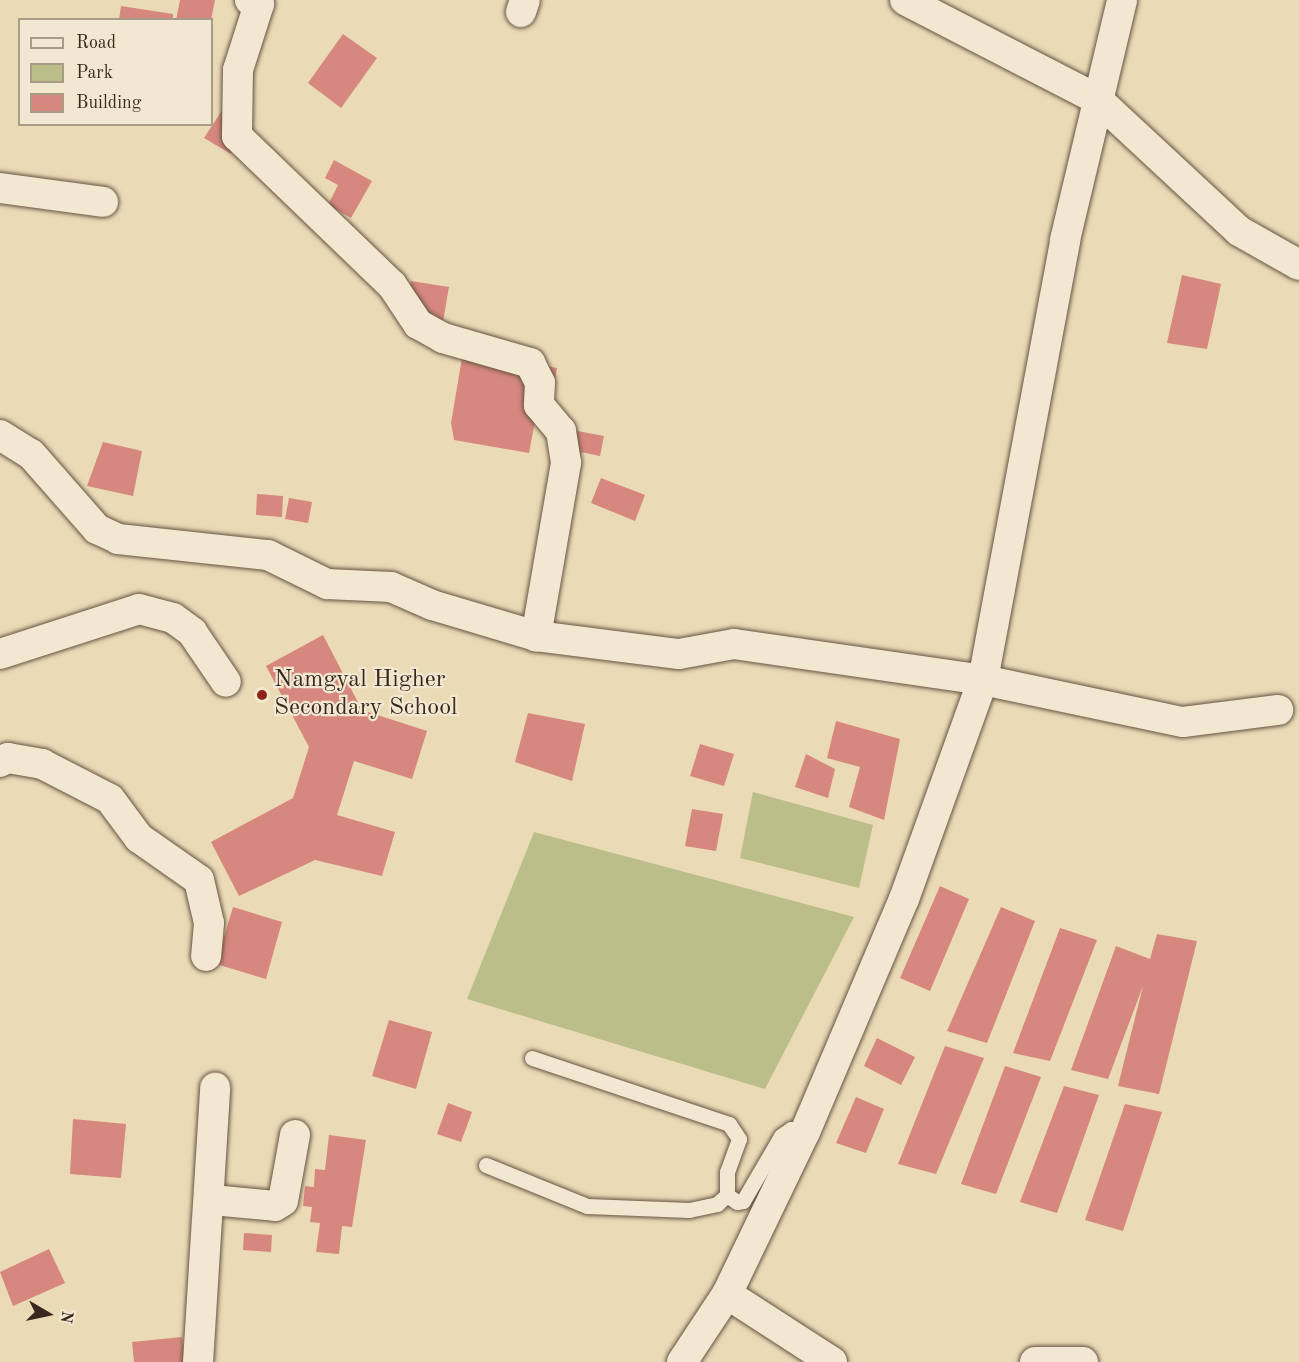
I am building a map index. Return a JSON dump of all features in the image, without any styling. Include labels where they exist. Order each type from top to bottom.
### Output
[{"type":"street","points":[[250,0],[259,4],[238,70],[237,136],[392,285],[418,324],[443,338],[530,363],[540,383],[539,405],[561,431],[566,463],[536,636]]},
{"type":"street","points":[[905,0],[1097,99],[1239,231],[1299,265]]},
{"type":"street","points":[[682,1362],[728,1294],[805,1132],[904,899],[983,680],[1065,240],[1122,0]]},
{"type":"street","points":[[0,188],[103,202]]},
{"type":"street","points":[[0,435],[31,454],[97,529],[118,540],[268,555],[327,584],[391,587],[432,605],[536,636],[679,654],[734,644],[983,680],[1183,722],[1278,710]]},
{"type":"street","points":[[0,654],[139,609],[173,618],[192,632],[226,682]]},
{"type":"street","points":[[0,762],[8,758],[42,764],[110,799],[139,838],[199,880],[210,923],[206,956]]},
{"type":"street","points":[[198,1362],[212,1200],[215,1088]]},
{"type":"street","points":[[212,1200],[275,1206],[283,1201],[296,1135]]},
{"type":"street","points":[[728,1294],[832,1362]]},
{"type":"street","points":[[1035,1362],[1083,1362]]},
{"type":"lane","points":[[486,1165],[587,1206],[689,1210],[717,1204],[727,1195],[727,1172],[740,1138],[729,1124],[532,1058]]},
{"type":"lane","points":[[727,1195],[743,1201],[781,1136],[791,1129],[805,1132]]},
{"type":"green space","points":[[753,792],[873,825],[859,888],[740,858]]},
{"type":"green space","points":[[534,832],[854,917],[765,1089],[467,999]]},
{"type":"building","points":[[180,0],[215,0],[211,18],[176,18]]},
{"type":"building","points":[[121,6],[173,14],[173,18],[119,18]]},
{"type":"building","points":[[343,34],[377,58],[341,108],[308,83]]},
{"type":"building","points":[[223,109],[248,121],[231,154],[204,138]]},
{"type":"building","points":[[334,160],[372,181],[351,218],[328,205],[338,185],[325,178]]},
{"type":"building","points":[[1182,275],[1221,284],[1207,349],[1167,343]]},
{"type":"building","points":[[411,281],[449,287],[441,333],[402,329]]},
{"type":"building","points":[[463,352],[557,368],[549,414],[537,411],[529,453],[454,440],[451,423]]},
{"type":"building","points":[[556,427],[604,436],[600,456],[581,452],[577,470],[550,465]]},
{"type":"building","points":[[103,442],[142,451],[133,496],[87,486]]},
{"type":"building","points":[[601,478],[645,495],[635,521],[591,503]]},
{"type":"building","points":[[257,494],[283,496],[282,517],[256,515]]},
{"type":"building","points":[[289,498],[312,502],[308,523],[285,519]]},
{"type":"building","points":[[323,635],[362,710],[427,731],[412,779],[354,761],[337,815],[395,832],[382,876],[315,860],[239,896],[211,842],[293,798],[309,747],[266,666]]},
{"type":"building","points":[[528,713],[585,724],[572,781],[515,762]]},
{"type":"building","points":[[836,721],[900,739],[884,820],[849,807],[860,767],[827,758]]},
{"type":"building","points":[[700,744],[734,754],[724,786],[690,776]]},
{"type":"building","points":[[806,754],[835,769],[828,798],[795,787]]},
{"type":"building","points":[[692,809],[723,814],[716,851],[685,846]]},
{"type":"building","points":[[940,886],[969,899],[930,991],[900,978]]},
{"type":"building","points":[[233,907],[282,922],[266,979],[216,964]]},
{"type":"building","points":[[1001,907],[1035,921],[987,1043],[947,1031]]},
{"type":"building","points":[[1060,928],[1097,940],[1050,1061],[1013,1053]]},
{"type":"building","points":[[1157,934],[1197,941],[1159,1094],[1118,1086],[1143,986],[1108,1079],[1071,1070],[1116,946],[1150,959]]},
{"type":"building","points":[[389,1020],[432,1032],[416,1089],[372,1076]]},
{"type":"building","points":[[877,1038],[915,1057],[901,1085],[864,1066]]},
{"type":"building","points":[[945,1046],[984,1058],[936,1174],[898,1164]]},
{"type":"building","points":[[1005,1066],[1041,1077],[996,1194],[961,1184]]},
{"type":"building","points":[[1064,1086],[1099,1095],[1057,1213],[1020,1202]]},
{"type":"building","points":[[856,1097],[884,1109],[866,1153],[836,1143]]},
{"type":"building","points":[[448,1103],[472,1112],[461,1142],[437,1134]]},
{"type":"building","points":[[1125,1104],[1162,1112],[1123,1231],[1085,1220]]},
{"type":"building","points":[[73,1119],[126,1124],[121,1178],[70,1174]]},
{"type":"building","points":[[329,1135],[366,1140],[352,1227],[342,1226],[339,1254],[316,1252],[320,1223],[310,1222],[312,1207],[303,1206],[305,1186],[314,1187],[315,1169],[325,1170]]},
{"type":"building","points":[[244,1233],[272,1235],[271,1252],[243,1250]]},
{"type":"building","points":[[49,1249],[65,1283],[13,1306],[0,1272]]},
{"type":"building","points":[[182,1337],[185,1362],[134,1362],[132,1342]]},
{"type":"place","name":"Namgyal Higher Secondary School","points":[[262,695]]}]
